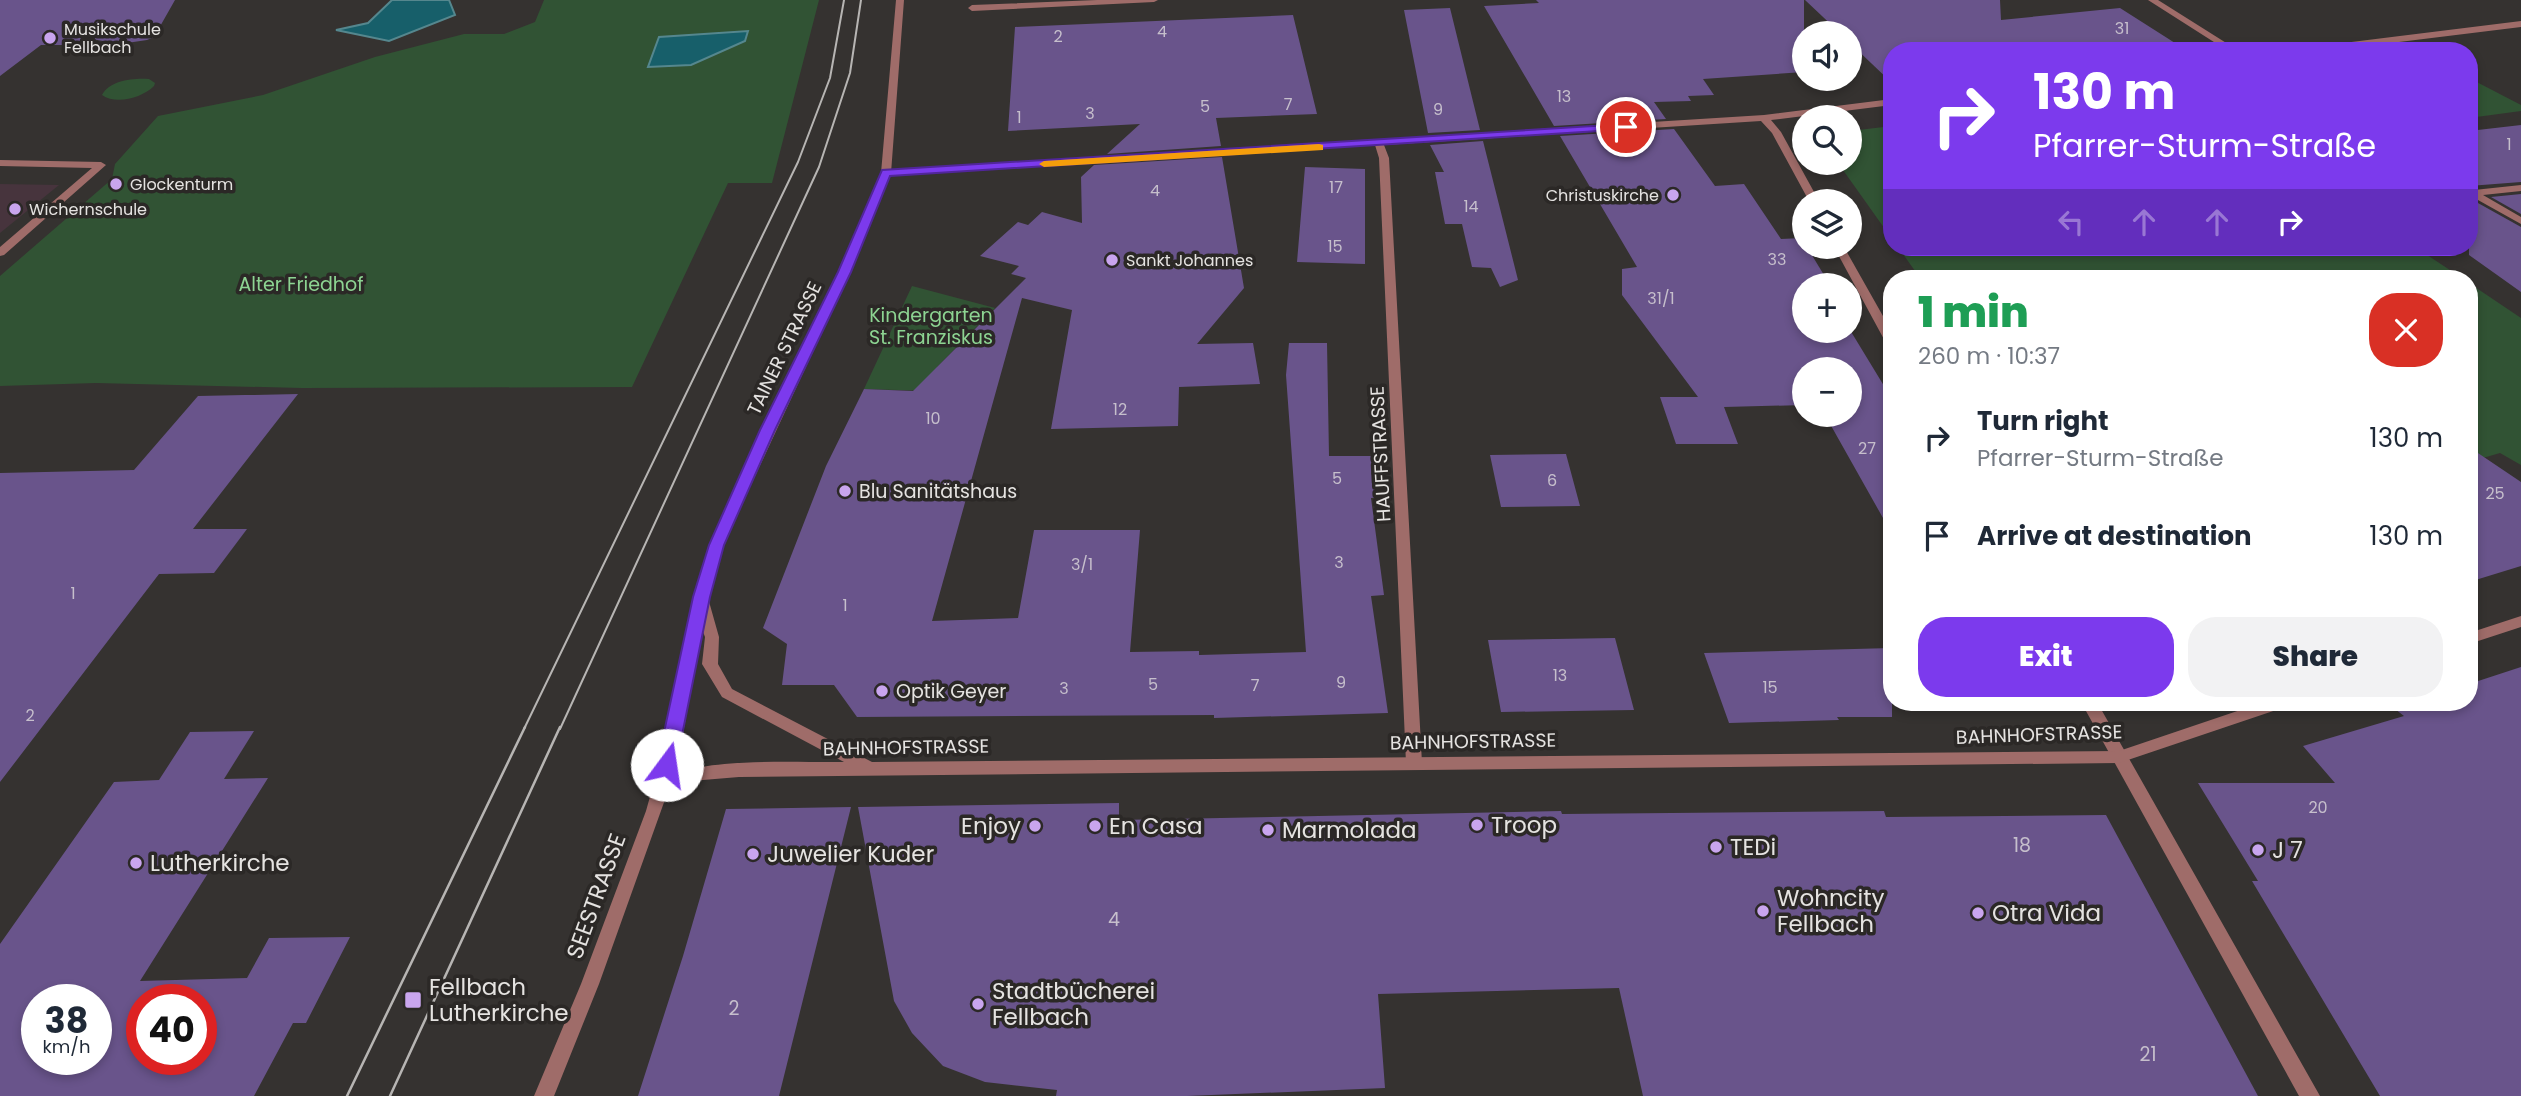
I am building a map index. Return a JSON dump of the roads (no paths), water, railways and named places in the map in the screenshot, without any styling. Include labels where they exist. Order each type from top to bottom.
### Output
[{"type":"street","name":"TAINER STRASSE","points":[[659,790],[674,739],[701,597],[716,545],[844,272],[886,173],[890,153],[900,0]]},
{"type":"street","points":[[972,8],[1154,0]]},
{"type":"street","points":[[2152,0],[2220,42]]},
{"type":"street","points":[[2375,42],[2521,24]]},
{"type":"street","points":[[886,173],[1764,118],[1883,103]]},
{"type":"street","points":[[1764,118],[1776,132],[1807,189]]},
{"type":"street","name":"HAUFFSTRASSE","points":[[1379,144],[1384,158],[1415,763]]},
{"type":"street","points":[[0,163],[101,165],[0,253]]},
{"type":"street","points":[[2478,191],[2521,188]]},
{"type":"street","points":[[2478,196],[2521,221]]},
{"type":"street","points":[[1846,259],[1883,327]]},
{"type":"street","points":[[701,597],[712,637],[710,664],[727,693],[870,768]]},
{"type":"street","points":[[2478,636],[2521,621]]},
{"type":"street","points":[[2094,711],[2310,1096]]},
{"type":"street","name":"BAHNHOFSTRASSE","points":[[659,790],[679,778],[704,772],[870,768],[2119,757],[2255,711]]},
{"type":"street","name":"SEESTRASSE","points":[[544,1096],[590,984],[659,790]]},
{"type":"water","points":[[392,0],[449,0],[455,15],[389,41],[336,30],[368,23]]},
{"type":"water","points":[[748,31],[745,41],[691,65],[648,67],[659,37]]},
{"type":"tram line","points":[[524,729],[798,162],[830,78],[844,0]]},
{"type":"tram line","points":[[560,729],[819,167],[850,73],[861,0]]},
{"type":"tram line","points":[[347,1096],[525,727]]},
{"type":"tram line","points":[[390,1096],[560,727]]},
{"type":"place","name":"Musikschule Fellbach","points":[[50,38]]},
{"type":"place","name":"Glockenturm","points":[[116,184]]},
{"type":"place","name":"Christuskirche","points":[[1673,195]]},
{"type":"place","name":"Wichernschule","points":[[15,209]]},
{"type":"place","name":"Sankt Johannes","points":[[1112,260]]},
{"type":"place","name":"Blu Sanitätshaus","points":[[845,491]]},
{"type":"place","name":"Optik Geyer","points":[[882,691]]},
{"type":"place","name":"Troop","points":[[1477,825]]},
{"type":"place","name":"Enjoy","points":[[1035,826]]},
{"type":"place","name":"En Casa","points":[[1095,826]]},
{"type":"place","name":"Marmolada","points":[[1268,830]]},
{"type":"place","name":"TEDi","points":[[1716,847]]},
{"type":"place","name":"J 7","points":[[2258,850]]},
{"type":"place","name":"Juwelier Kuder","points":[[753,854]]},
{"type":"place","name":"Lutherkirche","points":[[136,863]]},
{"type":"place","name":"Wohncity Fellbach","points":[[1763,911]]},
{"type":"place","name":"Otra Vida","points":[[1978,913]]},
{"type":"place","name":"Fellbach Lutherkirche","points":[[413,1000]]},
{"type":"place","name":"Stadtbücherei Fellbach","points":[[978,1004]]},
{"type":"park label","name":"Alter Friedhof","points":[[301,284]]},
{"type":"park label","name":"Kindergarten St. Franziskus","points":[[931,326]]}]
